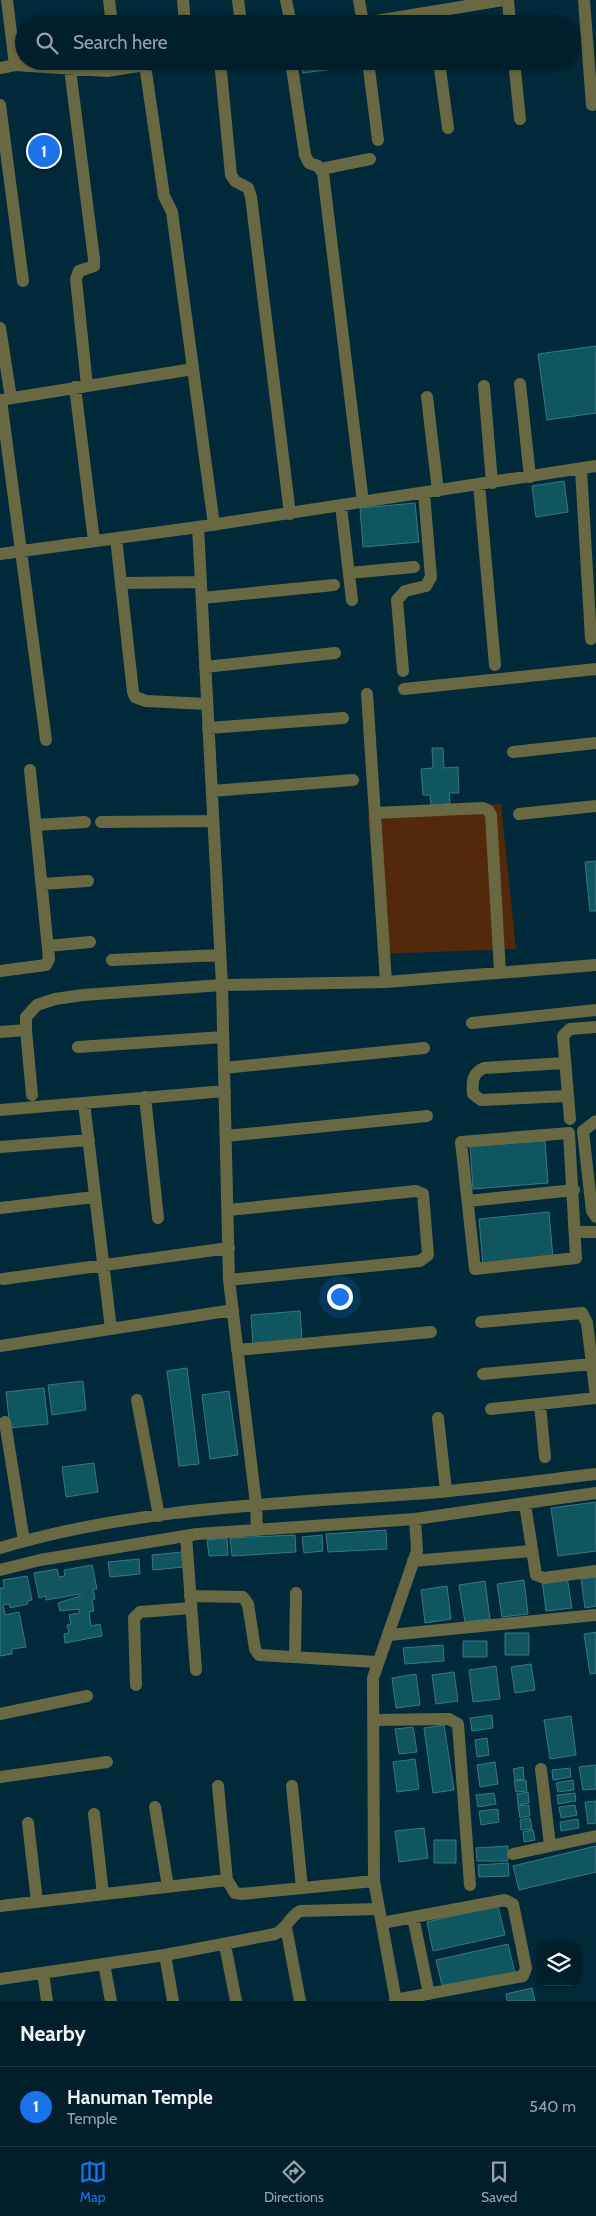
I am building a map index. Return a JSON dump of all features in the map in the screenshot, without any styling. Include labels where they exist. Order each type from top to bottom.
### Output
[{"type":"street","points":[[0,68],[15,66],[7,0]]},
{"type":"street","points":[[109,0],[111,15]]},
{"type":"street","points":[[183,0],[184,15]]},
{"type":"street","points":[[238,0],[239,15]]},
{"type":"street","points":[[286,0],[289,15]]},
{"type":"street","points":[[359,0],[360,15]]},
{"type":"street","points":[[414,15],[503,0]]},
{"type":"street","points":[[508,0],[509,15]]},
{"type":"street","points":[[584,0],[592,105]]},
{"type":"street","points":[[70,70],[94,259],[94,266],[79,271],[76,280],[81,387],[94,541]]},
{"type":"street","points":[[146,70],[164,196],[172,212],[214,525]]},
{"type":"street","points":[[221,70],[231,175],[235,182],[248,188],[251,197],[290,514]]},
{"type":"street","points":[[292,70],[305,155],[309,163],[321,169],[370,159]]},
{"type":"street","points":[[369,70],[378,140]]},
{"type":"street","points":[[440,70],[448,128]]},
{"type":"street","points":[[515,70],[520,119]]},
{"type":"street","points":[[0,105],[23,281]]},
{"type":"street","points":[[321,169],[363,502]]},
{"type":"street","points":[[0,328],[4,399],[21,551],[46,740]]},
{"type":"street","points":[[4,399],[193,369]]},
{"type":"street","points":[[520,384],[530,477]]},
{"type":"street","points":[[484,386],[485,484],[495,665]]},
{"type":"street","points":[[427,397],[438,491]]},
{"type":"street","points":[[0,554],[290,514],[596,466]]},
{"type":"street","points":[[581,469],[591,640]]},
{"type":"street","points":[[403,671],[396,600],[405,591],[426,586],[431,577],[424,493]]},
{"type":"street","points":[[341,506],[352,600]]},
{"type":"street","points":[[198,527],[222,985],[229,1280],[256,1504],[257,1530]]},
{"type":"street","points":[[116,538],[135,697],[146,701],[207,704]]},
{"type":"street","points":[[349,573],[414,567]]},
{"type":"street","points":[[120,583],[201,582]]},
{"type":"street","points":[[202,598],[334,585]]},
{"type":"street","points":[[205,667],[335,652]]},
{"type":"street","points":[[404,689],[596,669]]},
{"type":"street","points":[[367,694],[386,982]]},
{"type":"street","points":[[208,728],[343,718]]},
{"type":"street","points":[[513,752],[596,744]]},
{"type":"street","points":[[0,971],[46,965],[49,958],[30,770]]},
{"type":"street","points":[[212,791],[352,780]]},
{"type":"street","points":[[519,814],[596,806]]},
{"type":"street","points":[[375,813],[483,808],[488,810],[490,816],[500,972]]},
{"type":"street","points":[[101,822],[213,821]]},
{"type":"street","points":[[36,825],[85,822]]},
{"type":"street","points":[[42,884],[88,881]]},
{"type":"street","points":[[48,946],[90,942]]},
{"type":"street","points":[[112,960],[220,955]]},
{"type":"street","points":[[32,1095],[26,1017],[37,1005],[55,999],[222,985],[386,982],[596,965]]},
{"type":"street","points":[[472,1023],[596,1010]]},
{"type":"street","points":[[570,1119],[562,1041],[565,1032],[596,1027]]},
{"type":"street","points":[[0,1032],[26,1030]]},
{"type":"street","points":[[78,1047],[223,1037]]},
{"type":"street","points":[[224,1068],[424,1048]]},
{"type":"street","points":[[564,1063],[484,1068],[475,1074],[472,1080],[473,1094],[482,1100],[568,1096]]},
{"type":"street","points":[[0,1110],[225,1091]]},
{"type":"street","points":[[145,1098],[158,1218]]},
{"type":"street","points":[[84,1103],[111,1329]]},
{"type":"street","points":[[226,1136],[427,1116]]},
{"type":"street","points":[[596,1120],[583,1131],[592,1211],[596,1217]]},
{"type":"street","points":[[569,1133],[574,1190],[576,1258],[475,1269],[461,1142],[569,1133]]},
{"type":"street","points":[[0,1147],[88,1140]]},
{"type":"street","points":[[468,1201],[574,1190]]},
{"type":"street","points":[[228,1210],[416,1191],[423,1194],[428,1255],[420,1261],[229,1280]]},
{"type":"street","points":[[0,1208],[94,1197]]},
{"type":"street","points":[[575,1232],[596,1232]]},
{"type":"street","points":[[3,1278],[229,1248]]},
{"type":"street","points":[[0,1346],[233,1310]]},
{"type":"street","points":[[482,1322],[582,1313],[587,1323],[596,1398],[490,1409]]},
{"type":"street","points":[[237,1350],[431,1332]]},
{"type":"street","points":[[483,1374],[592,1364]]},
{"type":"street","points":[[137,1400],[159,1516]]},
{"type":"street","points":[[540,1405],[546,1457]]},
{"type":"street","points":[[438,1418],[446,1491]]},
{"type":"street","points":[[5,1422],[5,1461],[24,1541]]},
{"type":"street","points":[[0,1548],[41,1536],[159,1516],[256,1504],[446,1491],[596,1474]]},
{"type":"street","points":[[0,1570],[40,1560],[186,1536],[415,1519],[596,1493]]},
{"type":"street","points":[[525,1504],[534,1572],[540,1578],[596,1571]]},
{"type":"street","points":[[382,1923],[500,1900],[513,1904],[526,1968],[523,1976],[395,2001],[374,1881],[373,1678],[416,1551],[415,1519]]},
{"type":"street","points":[[186,1536],[196,1670]]},
{"type":"street","points":[[413,1561],[531,1551]]},
{"type":"street","points":[[295,1657],[296,1592]]},
{"type":"street","points":[[136,1686],[134,1618],[136,1614],[191,1602],[243,1597],[248,1604],[256,1653],[260,1655],[377,1662]]},
{"type":"street","points":[[389,1635],[596,1615]]},
{"type":"street","points":[[0,1714],[87,1696]]},
{"type":"street","points":[[373,1720],[449,1719],[458,1724],[470,1885]]},
{"type":"street","points":[[0,1777],[107,1762]]},
{"type":"street","points":[[541,1770],[550,1845]]},
{"type":"street","points":[[218,1786],[227,1880],[231,1889],[242,1894],[374,1881]]},
{"type":"street","points":[[292,1786],[302,1888]]},
{"type":"street","points":[[156,1807],[168,1887]]},
{"type":"street","points":[[94,1814],[103,1894]]},
{"type":"street","points":[[28,1824],[37,1902]]},
{"type":"street","points":[[513,1854],[596,1836]]},
{"type":"street","points":[[0,1906],[227,1880]]},
{"type":"street","points":[[0,1979],[165,1955],[275,1934],[286,1927],[295,1914],[300,1911],[379,1909]]},
{"type":"street","points":[[413,1917],[429,1994]]},
{"type":"street","points":[[286,1927],[300,2001]]},
{"type":"street","points":[[225,1945],[236,2001]]},
{"type":"street","points":[[165,1955],[173,2001]]},
{"type":"street","points":[[104,1964],[111,2001]]},
{"type":"street","points":[[43,1973],[47,2001]]},
{"type":"shaded area","points":[[501,804],[516,949],[379,954],[368,815]]},
{"type":"building","points":[[302,70],[326,70],[303,73]]},
{"type":"building","points":[[596,346],[596,413],[547,420],[538,354]]},
{"type":"building","points":[[564,481],[568,512],[536,517],[532,486]]},
{"type":"building","points":[[415,503],[419,542],[363,547],[360,508]]},
{"type":"building","points":[[432,748],[443,748],[444,768],[458,767],[459,793],[449,793],[450,804],[431,805],[430,795],[423,795],[421,769],[433,768]]},
{"type":"building","points":[[596,861],[596,911],[590,911],[585,862]]},
{"type":"building","points":[[545,1141],[548,1183],[473,1189],[470,1146]]},
{"type":"building","points":[[549,1212],[553,1258],[483,1265],[479,1219]]},
{"type":"building","points":[[300,1311],[302,1341],[253,1344],[251,1315]]},
{"type":"building","points":[[187,1368],[199,1464],[179,1466],[167,1371]]},
{"type":"building","points":[[83,1381],[86,1410],[52,1415],[48,1385]]},
{"type":"building","points":[[44,1388],[48,1424],[10,1428],[6,1392]]},
{"type":"building","points":[[229,1391],[238,1455],[210,1459],[202,1395]]},
{"type":"building","points":[[94,1463],[98,1492],[66,1497],[62,1467]]},
{"type":"building","points":[[596,1502],[596,1551],[558,1556],[551,1508]]},
{"type":"building","points":[[386,1530],[387,1549],[328,1552],[326,1534]]},
{"type":"building","points":[[295,1535],[296,1552],[232,1556],[230,1538]]},
{"type":"building","points":[[322,1535],[323,1551],[304,1553],[302,1537]]},
{"type":"building","points":[[227,1538],[228,1555],[209,1556],[207,1540]]},
{"type":"building","points":[[182,1552],[184,1567],[153,1570],[152,1555]]},
{"type":"building","points":[[139,1559],[140,1574],[110,1577],[108,1562]]},
{"type":"building","points":[[92,1565],[97,1589],[93,1589],[95,1599],[92,1600],[94,1611],[89,1612],[91,1626],[100,1624],[102,1636],[65,1643],[64,1634],[69,1633],[67,1625],[71,1624],[69,1615],[79,1613],[79,1609],[60,1611],[58,1603],[80,1596],[80,1594],[46,1600],[46,1596],[39,1598],[34,1573],[57,1569],[59,1577],[65,1576],[64,1570]]},
{"type":"building","points":[[27,1576],[32,1600],[27,1601],[28,1604],[10,1608],[9,1604],[3,1605],[5,1615],[19,1612],[26,1647],[12,1649],[12,1654],[0,1656],[0,1588],[4,1588],[3,1580]]},
{"type":"building","points":[[567,1577],[572,1608],[546,1611],[542,1580]]},
{"type":"building","points":[[596,1577],[596,1606],[585,1608],[581,1579]]},
{"type":"building","points":[[524,1580],[528,1614],[502,1617],[497,1584]]},
{"type":"building","points":[[485,1581],[490,1619],[465,1622],[459,1585]]},
{"type":"building","points":[[447,1586],[451,1619],[425,1623],[421,1590]]},
{"type":"building","points":[[596,1632],[596,1673],[590,1674],[584,1634]]},
{"type":"building","points":[[505,1633],[529,1633],[529,1655],[505,1655]]},
{"type":"building","points":[[463,1641],[487,1641],[487,1657],[463,1657]]},
{"type":"building","points":[[443,1645],[444,1661],[405,1664],[403,1648]]},
{"type":"building","points":[[531,1664],[535,1690],[515,1693],[511,1667]]},
{"type":"building","points":[[496,1666],[500,1699],[473,1702],[469,1670]]},
{"type":"building","points":[[454,1672],[458,1701],[436,1704],[432,1675]]},
{"type":"building","points":[[416,1674],[420,1705],[396,1708],[392,1678]]},
{"type":"building","points":[[492,1715],[493,1728],[472,1731],[470,1718]]},
{"type":"building","points":[[571,1716],[576,1755],[550,1759],[544,1720]]},
{"type":"building","points":[[444,1725],[454,1790],[433,1793],[424,1728]]},
{"type":"building","points":[[413,1727],[417,1752],[399,1754],[395,1729]]},
{"type":"building","points":[[487,1738],[489,1755],[477,1757],[475,1740]]},
{"type":"building","points":[[415,1759],[419,1789],[397,1792],[393,1762]]},
{"type":"building","points":[[495,1762],[498,1784],[480,1787],[477,1765]]},
{"type":"building","points":[[596,1765],[596,1789],[583,1790],[579,1767]]},
{"type":"building","points":[[523,1767],[524,1779],[515,1780],[513,1769]]},
{"type":"building","points":[[570,1768],[571,1777],[553,1780],[552,1770]]},
{"type":"building","points":[[526,1780],[527,1791],[516,1792],[514,1781]]},
{"type":"building","points":[[573,1780],[574,1790],[558,1792],[556,1783]]},
{"type":"building","points":[[528,1792],[529,1803],[518,1805],[517,1794]]},
{"type":"building","points":[[494,1793],[496,1804],[478,1807],[476,1795]]},
{"type":"building","points":[[575,1793],[576,1801],[558,1804],[557,1795]]},
{"type":"building","points":[[596,1801],[596,1823],[588,1824],[585,1802]]},
{"type":"building","points":[[529,1805],[530,1816],[520,1818],[518,1806]]},
{"type":"building","points":[[575,1805],[577,1815],[561,1818],[559,1807]]},
{"type":"building","points":[[498,1809],[499,1822],[481,1825],[479,1811]]},
{"type":"building","points":[[530,1818],[532,1829],[521,1830],[520,1820]]},
{"type":"building","points":[[578,1819],[579,1828],[561,1831],[560,1822]]},
{"type":"building","points":[[424,1828],[428,1858],[399,1862],[395,1831]]},
{"type":"building","points":[[533,1830],[535,1840],[524,1842],[523,1832]]},
{"type":"building","points":[[434,1840],[456,1840],[456,1863],[434,1863]]},
{"type":"building","points":[[508,1846],[508,1861],[477,1861],[476,1848]]},
{"type":"building","points":[[596,1846],[596,1872],[519,1890],[513,1866]]},
{"type":"building","points":[[508,1863],[509,1876],[479,1877],[478,1865]]},
{"type":"building","points":[[498,1906],[505,1935],[433,1951],[427,1922]]},
{"type":"building","points":[[508,1944],[515,1973],[443,1989],[436,1960]]},
{"type":"building","points":[[532,1988],[535,2001],[507,2001],[506,1994]]},
{"type":"place","name":"Hanuman Temple","points":[[44,151]]}]
